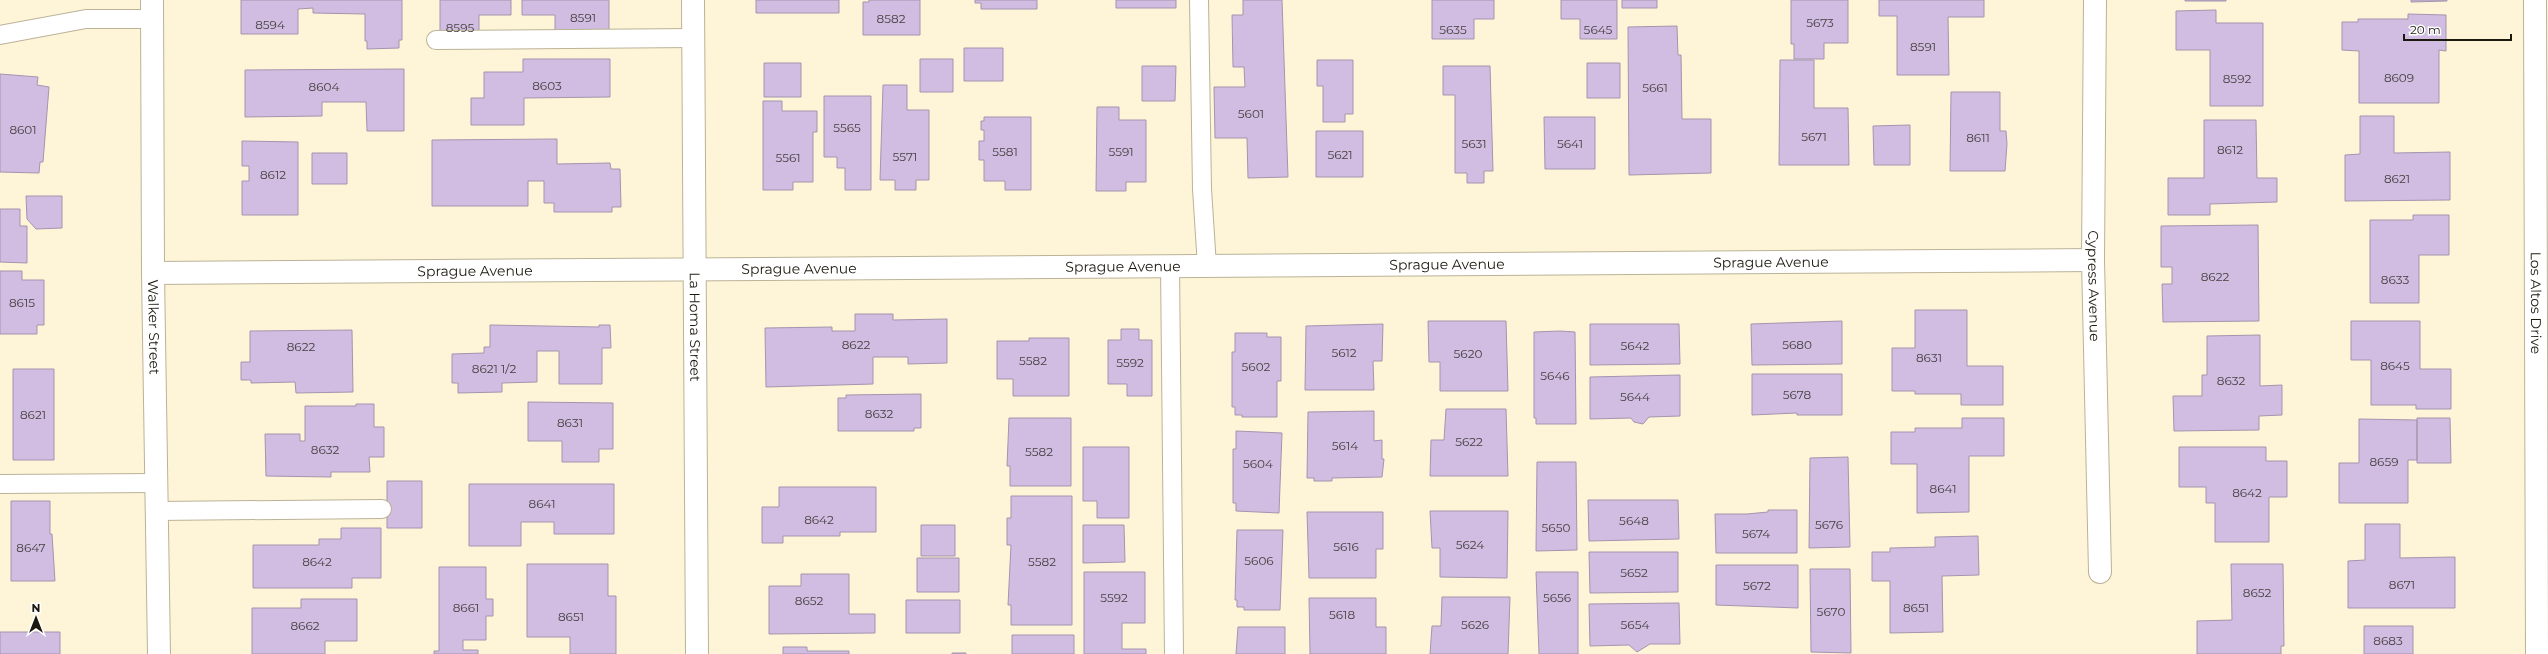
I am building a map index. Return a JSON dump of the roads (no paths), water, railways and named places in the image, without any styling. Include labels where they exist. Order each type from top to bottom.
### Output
[{"type":"street","name":"La Homa Street","points":[[693,0],[696,270],[697,654]]},
{"type":"street","name":"Cypress Avenue","points":[[2095,0],[2093,260],[2100,572]]},
{"type":"street","name":"Los Altos Drive","points":[[2535,0],[2542,85],[2542,493],[2537,654]]},
{"type":"street","name":"Walker Street","points":[[152,10],[153,273],[158,654]]},
{"type":"street","name":"Sprague Avenue","points":[[153,273],[2093,260]]},
{"type":"lane","points":[[1198,0],[1202,189],[1207,266]]},
{"type":"lane","points":[[0,35],[42,29],[86,19],[152,10]]},
{"type":"lane","points":[[436,40],[694,38]]},
{"type":"lane","points":[[1170,266],[1174,654]]},
{"type":"lane","points":[[0,484],[156,483]]},
{"type":"lane","points":[[156,510],[382,509]]}]
